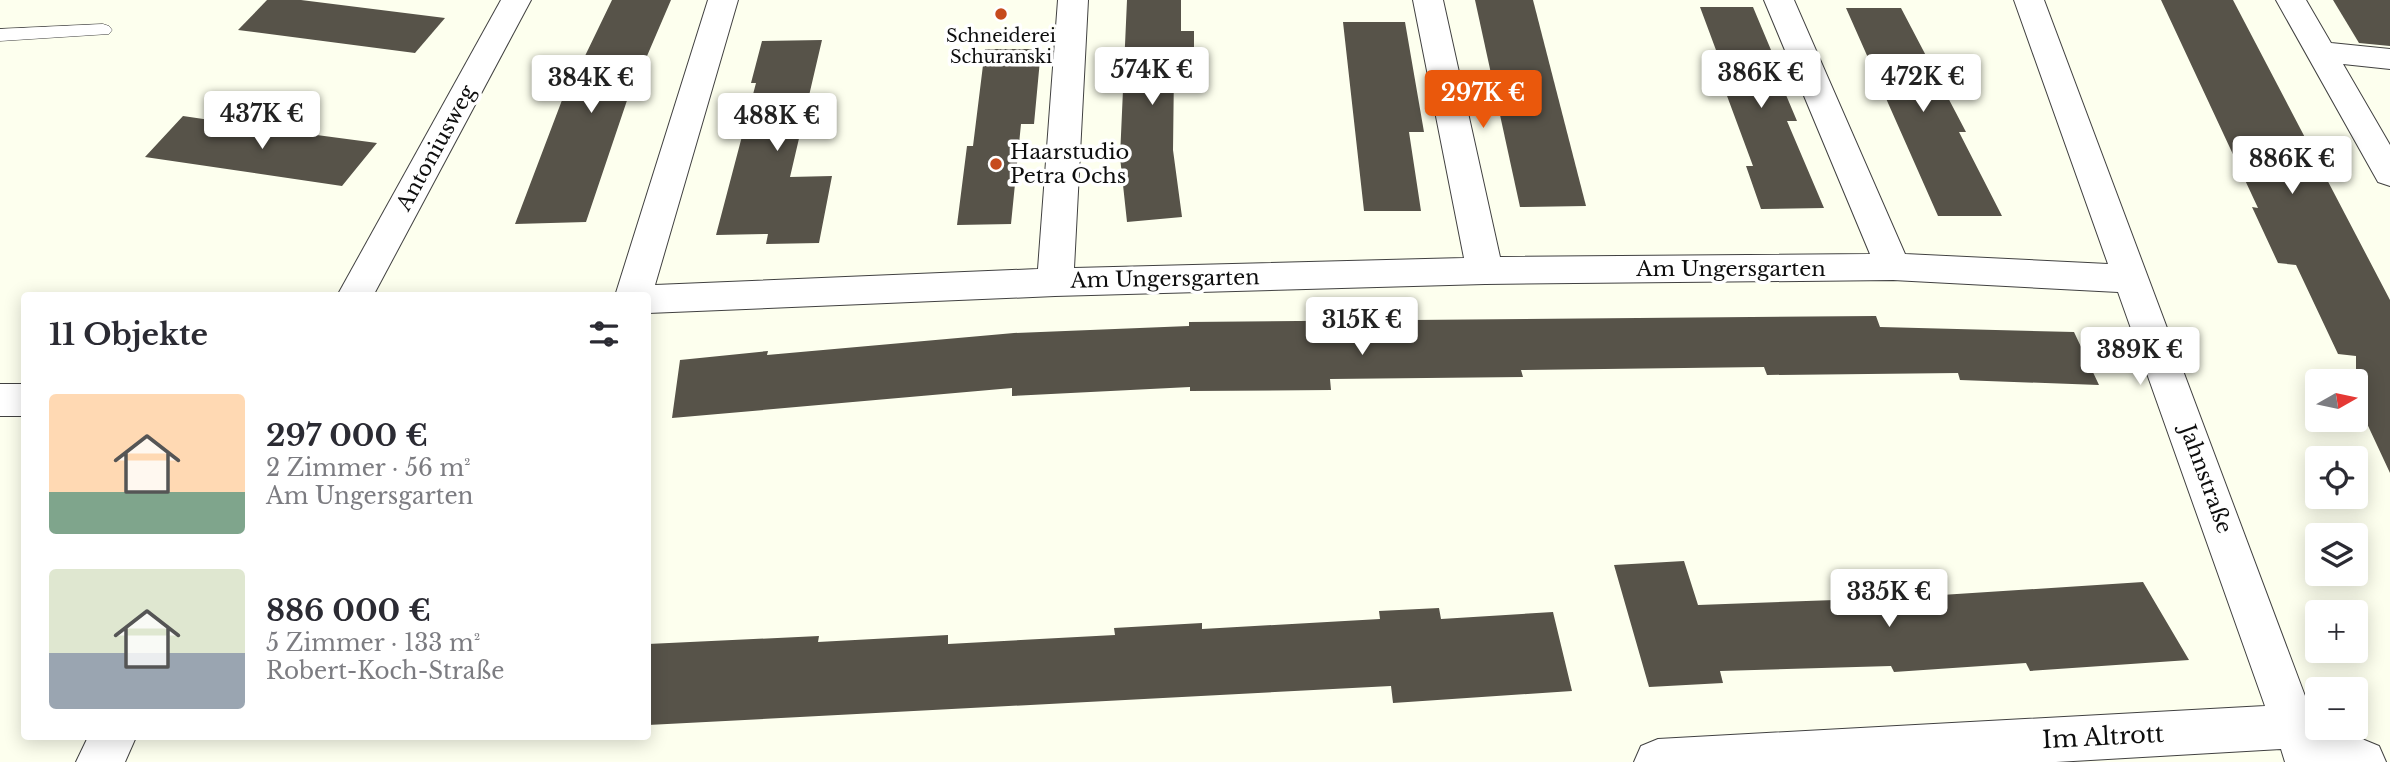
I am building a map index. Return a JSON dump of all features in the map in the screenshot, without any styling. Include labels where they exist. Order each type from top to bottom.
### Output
[{"type":"street","name":"Antoniusweg","points":[[357,292],[516,0]]},
{"type":"street","points":[[634,292],[723,0]]},
{"type":"street","name":"Am Ungersgarten","points":[[1055,282],[1073,0]]},
{"type":"street","points":[[1428,0],[1485,271]]},
{"type":"street","points":[[1779,0],[1893,268]]},
{"type":"street","name":"Jahnstraße","points":[[2029,0],[2304,747]]},
{"type":"street","points":[[2291,0],[2390,174]]},
{"type":"street","points":[[2320,52],[2390,59]]},
{"type":"street","name":"Am Ungersgarten","points":[[651,299],[1055,282],[1485,271],[1893,268],[2132,279]]},
{"type":"street","points":[[0,400],[21,400]]},
{"type":"street","points":[[100,762],[112,740]]},
{"type":"street","name":"Im Altrott","points":[[1658,762],[2304,747],[2362,762]]},
{"type":"lane","points":[[0,35],[103,30]]},
{"type":"building","points":[[267,0],[301,0],[445,18],[415,53],[238,30]]},
{"type":"building","points":[[612,0],[671,0],[647,56],[642,56],[586,222],[515,224],[567,87],[570,87]]},
{"type":"building","points":[[1127,0],[1181,0],[1181,31],[1194,31],[1194,69],[1174,69],[1173,150],[1182,217],[1127,222],[1120,157]]},
{"type":"building","points":[[1475,0],[1533,0],[1586,206],[1520,207]]},
{"type":"building","points":[[2161,0],[2233,0],[2390,300],[2390,473],[2368,426],[2368,369],[2356,369],[2356,356],[2338,354],[2296,265],[2278,263],[2252,207],[2258,208]]},
{"type":"building","points":[[2333,0],[2390,0],[2390,46],[2359,43]]},
{"type":"building","points":[[1700,7],[1753,7],[1771,50],[1767,50],[1797,121],[1787,121],[1824,208],[1761,209],[1746,166],[1753,166],[1720,77],[1726,77]]},
{"type":"building","points":[[1846,8],[1901,8],[1966,132],[1959,132],[2002,216],[1938,216]]},
{"type":"building","points":[[1343,22],[1405,22],[1424,132],[1409,132],[1421,211],[1364,211]]},
{"type":"building","points":[[822,40],[790,177],[832,176],[819,243],[766,244],[768,234],[716,235],[756,83],[751,83],[762,41]]},
{"type":"building","points":[[985,49],[1041,49],[1034,124],[1021,124],[1011,224],[957,225],[967,146],[973,146]]},
{"type":"building","points":[[183,116],[377,143],[342,186],[145,157]]},
{"type":"building","points":[[1876,316],[1880,327],[2074,332],[2099,385],[1960,380],[1958,373],[1767,375],[1764,367],[1521,370],[1523,377],[1330,379],[1331,390],[1190,391],[1190,387],[1012,396],[1012,388],[672,418],[680,360],[768,351],[767,355],[1014,333],[1189,326],[1189,322]]},
{"type":"building","points":[[1684,561],[1698,605],[1863,599],[1860,594],[1923,590],[1926,596],[2143,582],[2189,660],[2030,671],[2026,663],[1894,672],[1891,666],[1720,671],[1723,683],[1649,687],[1614,565]]},
{"type":"building","points":[[1439,608],[1441,619],[1553,612],[1572,691],[1393,703],[1391,686],[651,725],[651,644],[819,636],[818,642],[948,635],[948,644],[1115,635],[1114,628],[1202,623],[1202,629],[1380,619],[1379,611]]},
{"type":"place","name":"Schneiderei Schuranski","points":[[1001,14]]},
{"type":"place","name":"Haarstudio Petra Ochs","points":[[996,164]]}]
